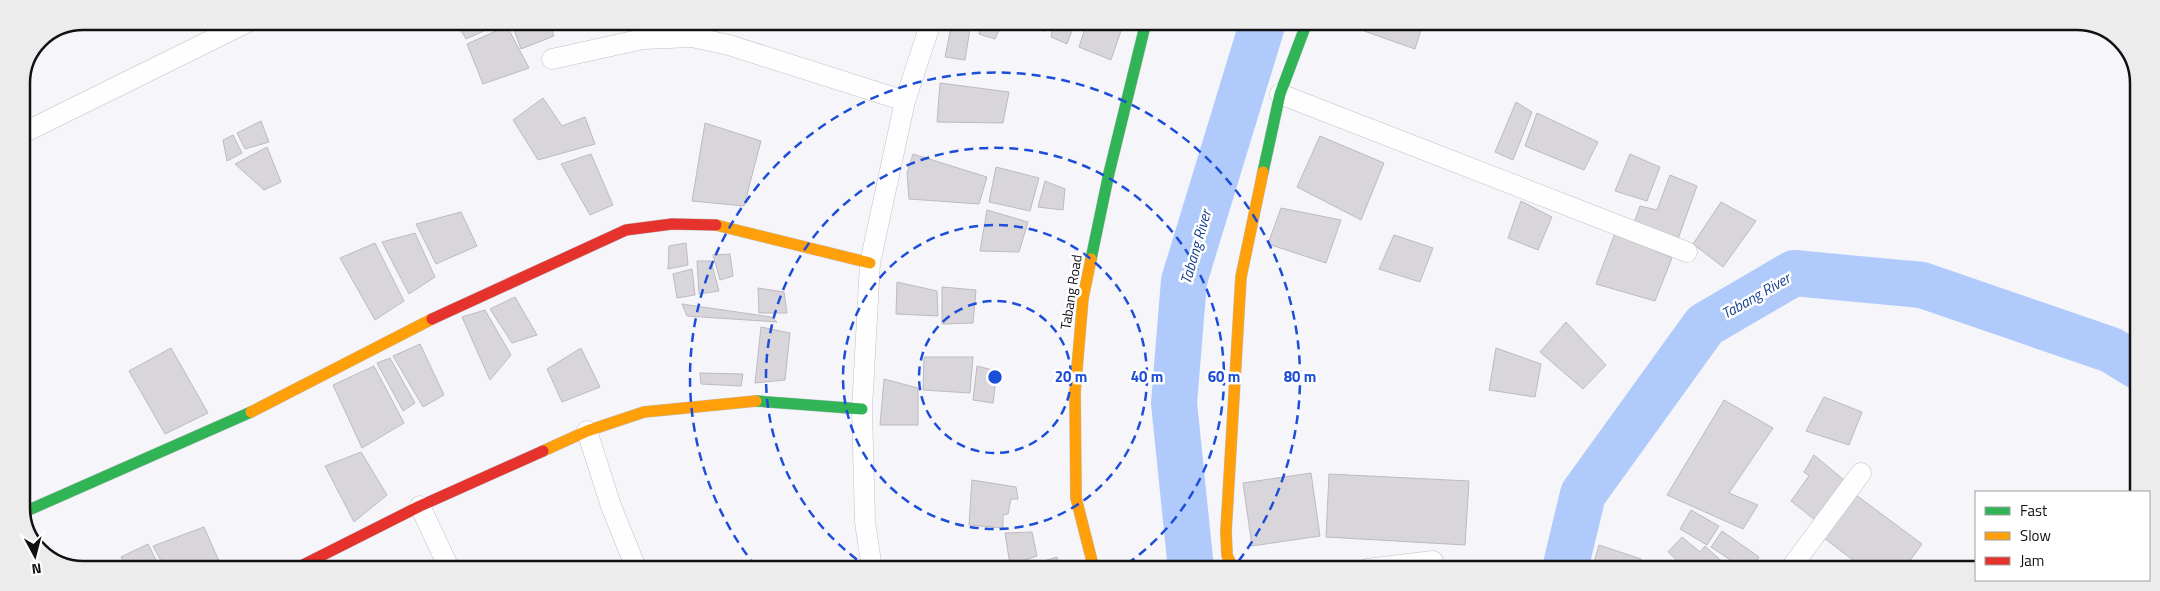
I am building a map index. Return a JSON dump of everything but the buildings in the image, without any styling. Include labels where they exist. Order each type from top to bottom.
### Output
[{"type":"street","points":[[30,130],[232,30]]},
{"type":"street","points":[[871,561],[865,522],[862,409],[870,263],[905,101],[928,30]]},
{"type":"street","name":"Tabang Road","points":[[1092,561],[1076,498],[1075,392],[1083,298],[1109,174],[1144,30]]},
{"type":"street","points":[[1230,561],[1227,555],[1226,532],[1241,277],[1280,94],[1304,30]]},
{"type":"street","points":[[552,59],[643,39],[692,38],[729,45],[905,101]]},
{"type":"street","points":[[1280,94],[1687,252]]},
{"type":"street","points":[[30,509],[247,414],[455,307],[626,230],[672,224],[712,224],[870,263]]},
{"type":"street","points":[[311,561],[420,506],[587,431],[644,412],[756,402],[862,409]]},
{"type":"street","points":[[587,431],[611,506],[633,561]]},
{"type":"street","points":[[1797,561],[1861,473]]},
{"type":"street","points":[[420,506],[446,561]]},
{"type":"waterway","name":"Tabang River","points":[[1190,561],[1174,403],[1184,281],[1261,30]]},
{"type":"waterway","name":"Tabang River","points":[[1567,561],[1583,494],[1705,325],[1794,273],[1922,285],[2111,350],[2130,362]]},
{"type":"traffic: fast","points":[[1091,259],[1109,173],[1144,30]]},
{"type":"traffic: fast","points":[[1263,172],[1280,94],[1304,30]]},
{"type":"traffic: fast","points":[[756,401],[862,409]]},
{"type":"traffic: fast","points":[[30,509],[251,412]]},
{"type":"traffic: slow","points":[[1230,561],[1227,555],[1226,531],[1241,277],[1263,172]]},
{"type":"traffic: slow","points":[[716,225],[870,263]]},
{"type":"traffic: slow","points":[[1091,259],[1083,298],[1075,392],[1076,498],[1092,561]]},
{"type":"traffic: slow","points":[[251,412],[432,319]]},
{"type":"traffic: slow","points":[[543,451],[587,431],[644,412],[756,401]]},
{"type":"traffic: jam","points":[[432,319],[626,230],[672,224],[716,225]]},
{"type":"traffic: jam","points":[[311,561],[420,506],[543,451]]}]
